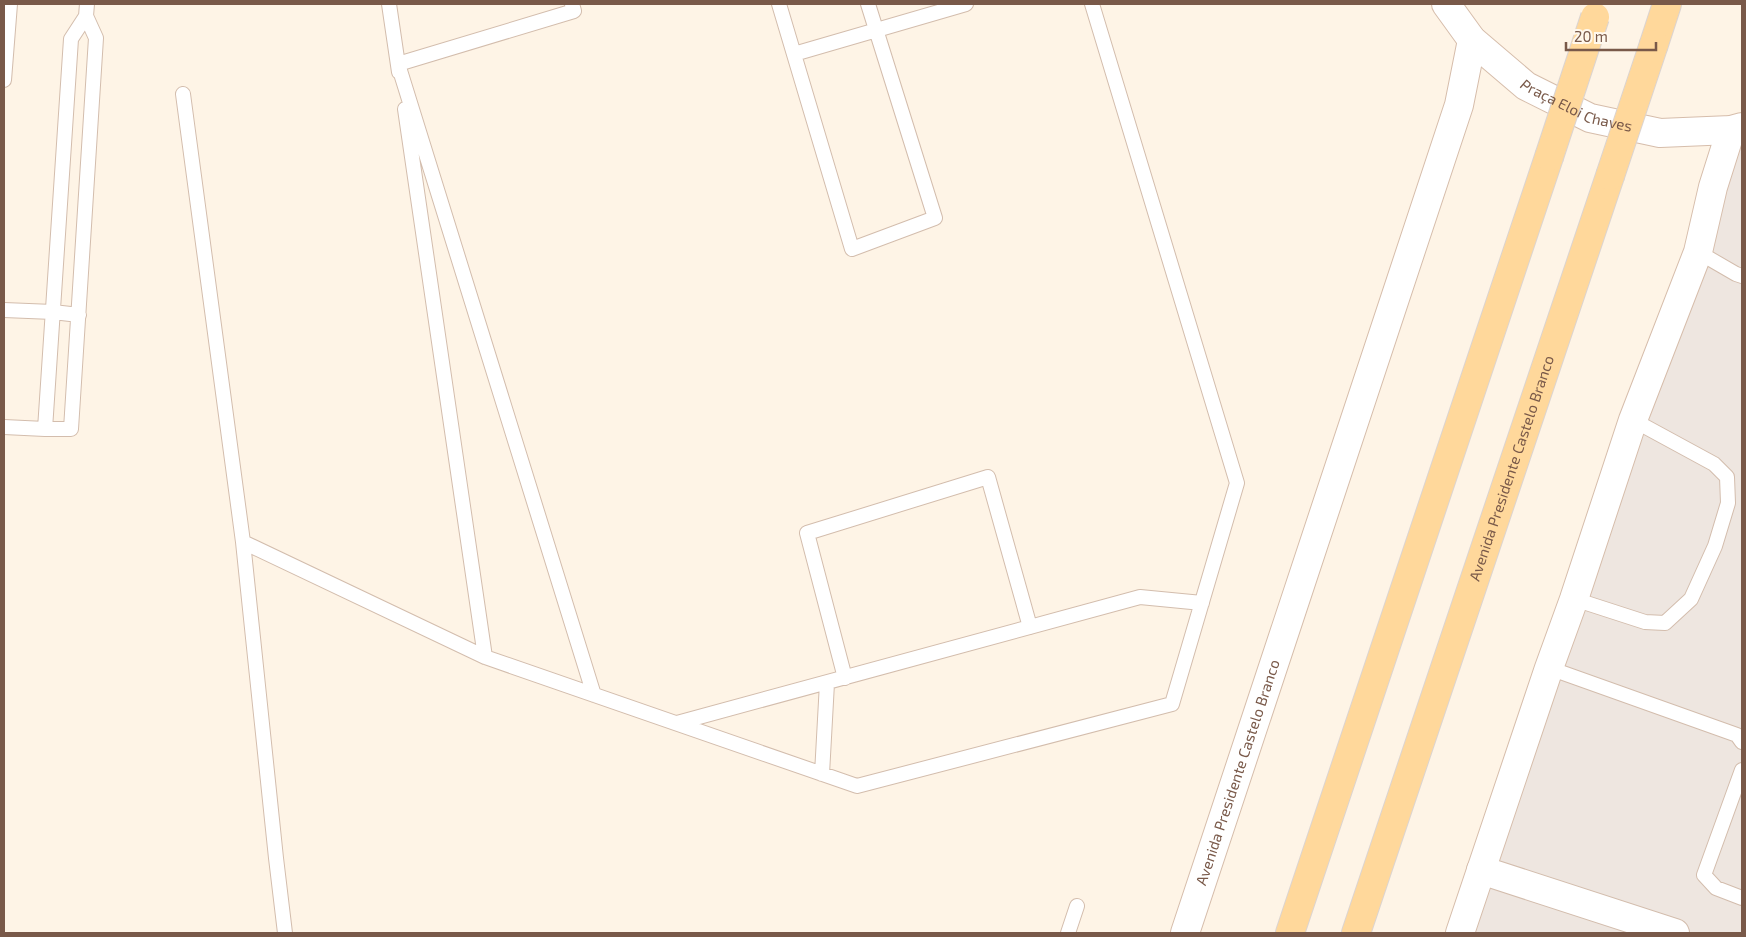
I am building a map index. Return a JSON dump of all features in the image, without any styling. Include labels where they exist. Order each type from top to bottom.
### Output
[{"type":"main road","name":"Praça Eloi Chaves","points":[[1446,4],[1472,40],[1526,86],[1590,118],[1660,133],[1737,129]]},
{"type":"main road","name":"Avenida Presidente Castelo Branco","points":[[1356,933],[1667,4]]},
{"type":"main road","points":[[1290,933],[1597,10]]},
{"type":"main road","name":"Avenida Presidente Castelo Branco","points":[[1185,933],[1459,105],[1472,40]]},
{"type":"main road","points":[[1460,933],[1634,420],[1698,252],[1713,187],[1737,129]]},
{"type":"main road","points":[[1481,870],[1674,933]]},
{"type":"lane","points":[[4,80],[10,4]]},
{"type":"lane","points":[[389,4],[485,657]]},
{"type":"lane","points":[[398,64],[574,11],[572,4]]},
{"type":"lane","points":[[779,4],[852,249],[935,218],[868,4]]},
{"type":"lane","points":[[794,54],[966,4]]},
{"type":"lane","points":[[243,542],[485,657],[857,786],[1172,704],[1237,483],[1092,4]]},
{"type":"lane","points":[[45,429],[71,39],[86,10]]},
{"type":"lane","points":[[4,427],[72,428],[96,38],[86,10]]},
{"type":"lane","points":[[398,64],[594,695]]},
{"type":"lane","points":[[183,94],[243,542],[274,848],[285,933]]},
{"type":"lane","points":[[1698,252],[1742,276]]},
{"type":"lane","points":[[4,310],[79,315]]},
{"type":"lane","points":[[1574,599],[1645,622],[1665,623],[1691,599],[1715,546],[1728,504],[1727,477],[1714,464],[1634,420]]},
{"type":"lane","points":[[845,678],[807,533],[988,477],[1030,627]]},
{"type":"lane","points":[[678,724],[1140,597],[1202,603]]},
{"type":"lane","points":[[1549,668],[1737,735],[1742,742]]},
{"type":"lane","points":[[822,774],[827,683]]},
{"type":"lane","points":[[1742,770],[1704,876],[1716,888],[1742,898]]},
{"type":"lane","points":[[1068,933],[1077,906]]},
{"type":"shaded area","points":[[1742,127],[1742,933],[1462,933]]}]
